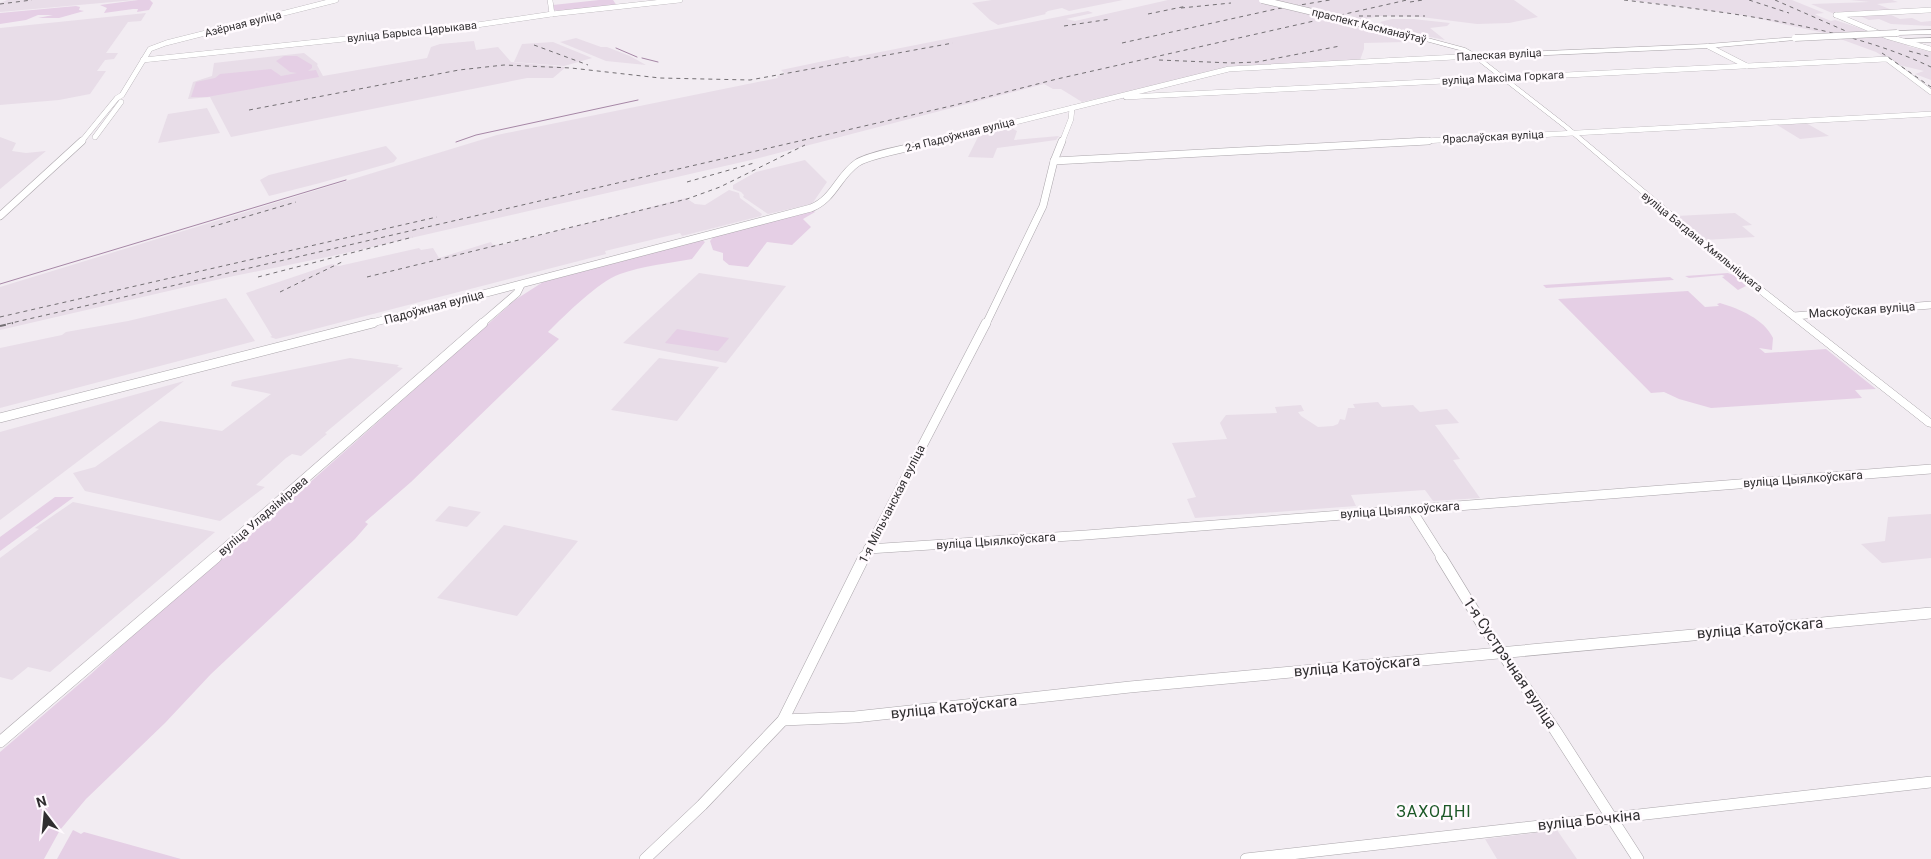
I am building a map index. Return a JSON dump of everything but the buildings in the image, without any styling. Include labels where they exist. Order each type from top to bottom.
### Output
[{"type":"main road","name":"Азёрная вуліца","points":[[143,60],[150,49],[169,42],[336,0]]},
{"type":"main road","points":[[550,0],[552,14]]},
{"type":"main road","name":"вуліца Барыса Царыкава","points":[[143,60],[477,25],[552,14],[680,0]]},
{"type":"main road","name":"праспект Касманаўтаў","points":[[1262,0],[1409,35],[1466,50],[1476,56]]},
{"type":"main road","points":[[1931,10],[1836,15],[1931,49]]},
{"type":"main road","points":[[1844,16],[1866,27]]},
{"type":"main road","name":"Палеская вуліца","points":[[1072,108],[1239,68],[1708,46],[1795,38],[1931,32]]},
{"type":"main road","points":[[1905,41],[1931,40]]},
{"type":"main road","points":[[1708,46],[1747,66]]},
{"type":"main road","points":[[1458,58],[1465,55],[1466,50]]},
{"type":"main road","name":"вуліца Багдана Хмяльніцкага","points":[[1476,56],[1572,133],[1699,240],[1931,424]]},
{"type":"main road","name":"вуліца Максіма Горкага","points":[[1503,78],[1887,59],[1931,92]]},
{"type":"main road","points":[[0,216],[72,153],[94,130],[117,98],[122,95],[143,60]]},
{"type":"main road","points":[[0,223],[81,152],[102,129],[123,100],[122,95]]},
{"type":"main road","name":"1-я Мільчанская вуліца","points":[[645,859],[740,766],[783,720],[868,549],[975,346],[1029,238],[1043,206],[1054,161],[1071,118],[1072,108]]},
{"type":"main road","name":"2-я Падоўжная вуліца","points":[[852,168],[859,161],[868,158],[1072,108]]},
{"type":"main road","name":"Яраслаўская вуліца","points":[[1054,161],[1931,114]]},
{"type":"main road","points":[[94,130],[102,129]]},
{"type":"main road","name":"Падоўжная вуліца","points":[[0,418],[521,285],[812,208],[827,200],[852,168]]},
{"type":"main road","points":[[10,207],[19,206]]},
{"type":"main road","name":"вуліца Уладзімірава","points":[[0,742],[343,446],[517,293],[521,285]]},
{"type":"main road","name":"Маскоўская вуліца","points":[[1794,316],[1931,305]]},
{"type":"main road","name":"вуліца Цыялкоўскага","points":[[868,549],[1086,535],[1931,469]]},
{"type":"main road","name":"1-я Сустрэчная вуліца","points":[[1411,509],[1482,624],[1638,859]]},
{"type":"main road","name":"вуліца Бочкіна","points":[[1246,859],[1931,782]]},
{"type":"street","name":"вуліца Максіма Горкага","points":[[1118,96],[1130,98],[1503,78]]},
{"type":"street","name":"вуліца Катоўскага","points":[[783,720],[855,717],[1130,687],[1931,612]]},
{"type":"shaded area","points":[[7,0],[135,0],[0,12],[0,3]]},
{"type":"shaded area","points":[[150,0],[153,3],[149,10],[137,12],[138,9],[104,13],[107,8],[100,5]]},
{"type":"shaded area","points":[[613,0],[617,6],[564,12],[554,10],[553,5]]},
{"type":"shaded area","points":[[992,0],[1123,0],[1069,11],[1062,8],[1048,11],[1046,14],[998,25],[972,3]]},
{"type":"shaded area","points":[[1168,0],[1514,0],[1538,17],[1509,23],[1477,24],[1421,17],[1380,16],[1360,20],[1348,14],[1330,20],[1395,35],[1405,42],[1364,43],[1360,60],[1241,67],[1082,102],[1061,89],[1053,89],[1044,84],[751,160],[0,330],[0,287],[497,135],[778,78],[777,76],[785,74],[781,70],[848,56],[850,58],[1088,11],[1093,13],[1066,19],[1075,21]]},
{"type":"shaded area","points":[[1629,0],[1792,0],[1824,13],[1815,14],[1831,21],[1835,20],[1910,45],[1907,46],[1931,52],[1931,80],[1915,74],[1924,71],[1895,64],[1876,52],[1824,33],[1742,15]]},
{"type":"shaded area","points":[[1850,0],[1892,0],[1898,2],[1877,4],[1892,10],[1832,13],[1811,4],[1870,2]]},
{"type":"shaded area","points":[[80,7],[79,10],[84,11],[59,18],[38,18],[53,15],[38,15],[26,20],[0,24],[0,13]]},
{"type":"shaded area","points":[[146,13],[141,21],[128,22],[106,53],[118,53],[114,59],[105,60],[97,71],[106,71],[90,94],[59,100],[0,105],[0,28]]},
{"type":"shaded area","points":[[1889,14],[1900,19],[1912,18],[1921,22],[1931,21],[1931,26],[1891,24],[1879,19],[1869,20],[1860,16]]},
{"type":"shaded area","points":[[1392,19],[1450,23],[1447,26],[1430,28],[1445,40],[1390,29],[1380,22]]},
{"type":"shaded area","points":[[576,38],[601,47],[607,47],[646,65],[606,61],[560,42]]},
{"type":"shaded area","points":[[474,41],[476,50],[498,47],[511,62],[566,67],[553,78],[527,78],[231,137],[210,97],[188,99],[193,82],[212,76],[214,63],[304,53],[318,64],[323,76],[427,58],[431,47],[440,44]]},
{"type":"shaded area","points":[[553,42],[592,58],[564,66],[514,62],[522,44]]},
{"type":"shaded area","points":[[284,56],[297,56],[312,65],[312,68],[308,71],[316,70],[319,77],[207,97],[191,97],[196,82],[215,78],[220,74],[271,69],[281,76],[297,73],[290,72],[276,61]]},
{"type":"shaded area","points":[[207,108],[220,133],[158,143],[168,114]]},
{"type":"shaded area","points":[[1806,123],[1829,136],[1800,139],[1777,125]]},
{"type":"shaded area","points":[[1009,127],[1017,131],[1014,140],[1059,136],[1056,140],[997,148],[993,158],[968,157],[979,135]]},
{"type":"shaded area","points":[[0,137],[16,143],[12,151],[26,153],[46,151],[0,189]]},
{"type":"shaded area","points":[[386,146],[397,158],[394,162],[320,183],[269,196],[260,180],[269,175]]},
{"type":"shaded area","points":[[805,160],[827,182],[812,204],[768,214],[743,197],[744,195],[741,192],[733,189],[733,185],[756,172]]},
{"type":"shaded area","points":[[729,190],[739,193],[740,198],[762,214],[761,216],[682,236],[680,233],[605,251],[606,254],[276,339],[270,337],[272,336],[246,293],[332,264],[339,266],[419,248],[421,250],[433,248],[439,258],[491,242],[493,245],[505,244],[686,198],[695,204],[705,205]]},
{"type":"shaded area","points":[[813,210],[815,212],[803,219],[811,227],[792,245],[767,242],[748,267],[729,265],[723,260],[723,253],[713,250],[710,241],[715,235]]},
{"type":"shaded area","points":[[1735,213],[1752,225],[1742,226],[1755,237],[1705,240],[1676,216]]},
{"type":"shaded area","points":[[702,240],[705,242],[692,259],[620,274],[602,284],[582,300],[548,332],[559,339],[411,482],[365,522],[368,524],[355,539],[211,674],[165,723],[86,799],[60,830],[44,859],[0,859],[0,752],[91,674],[157,613],[271,517],[515,300],[543,282]]},
{"type":"shaded area","points":[[699,273],[786,286],[726,363],[623,343]]},
{"type":"shaded area","points":[[1728,273],[1736,276],[1746,286],[1738,290],[1722,275],[1689,278],[1685,276]]},
{"type":"shaded area","points":[[1670,277],[1674,280],[1546,288],[1543,285]]},
{"type":"shaded area","points":[[1688,291],[1705,307],[1719,306],[1717,304],[1720,303],[1735,308],[1758,320],[1773,338],[1772,350],[1759,348],[1765,353],[1826,349],[1876,389],[1855,390],[1862,398],[1711,408],[1679,399],[1664,392],[1651,393],[1558,299]]},
{"type":"shaded area","points":[[226,298],[255,341],[0,408],[0,348]]},
{"type":"shaded area","points":[[677,329],[729,338],[718,351],[665,343]]},
{"type":"shaded area","points":[[350,358],[399,365],[397,367],[403,368],[325,433],[327,434],[301,456],[292,454],[286,458],[256,485],[265,487],[220,521],[85,491],[73,473],[95,467],[160,421],[222,431],[271,394],[231,386],[232,382]]},
{"type":"shaded area","points":[[659,358],[719,367],[677,421],[611,410]]},
{"type":"shaded area","points":[[184,381],[52,481],[0,520],[0,432]]},
{"type":"shaded area","points":[[1378,402],[1382,407],[1413,405],[1420,412],[1447,409],[1459,423],[1435,425],[1460,459],[1453,460],[1480,498],[1433,501],[1425,490],[1351,495],[1356,506],[1195,518],[1187,499],[1196,497],[1172,443],[1227,439],[1220,423],[1226,415],[1277,413],[1275,407],[1301,405],[1304,411],[1298,412],[1301,416],[1318,427],[1333,426],[1338,424],[1340,419],[1345,420],[1348,408],[1355,408],[1353,404]]},
{"type":"shaded area","points":[[55,497],[74,497],[0,551],[0,537]]},
{"type":"shaded area","points":[[73,502],[215,532],[50,672],[28,667],[12,680],[0,677],[0,558],[39,529],[35,528]]},
{"type":"shaded area","points":[[449,506],[481,512],[467,527],[435,521]]},
{"type":"shaded area","points":[[1931,514],[1931,558],[1882,563],[1861,544],[1885,541],[1888,517]]},
{"type":"shaded area","points":[[504,525],[578,541],[517,616],[437,598]]},
{"type":"shaded area","points":[[73,830],[81,834],[84,832],[181,859],[57,859]]},
{"type":"shaded area","points":[[1557,830],[1577,859],[1497,859],[1485,839]]},
{"type":"waterway","points":[[616,48],[637,57]]},
{"type":"waterway","points":[[642,58],[658,62]]},
{"type":"waterway","points":[[456,142],[476,135],[638,100]]},
{"type":"waterway","points":[[0,284],[346,180]]},
{"type":"railway","points":[[0,4],[32,0]]},
{"type":"railway","points":[[1122,43],[1276,9],[1330,0]]},
{"type":"railway","points":[[7,324],[951,106],[1057,79],[1407,0]]},
{"type":"railway","points":[[1410,2],[1423,0]]},
{"type":"railway","points":[[1624,0],[1741,15],[1820,30],[1896,52],[1931,67]]},
{"type":"railway","points":[[1749,0],[1789,13]]},
{"type":"railway","points":[[1775,0],[1848,32]]},
{"type":"railway","points":[[1181,8],[1231,3]]},
{"type":"railway","points":[[1148,14],[1187,6]]},
{"type":"railway","points":[[1359,16],[1425,16]]},
{"type":"railway","points":[[1064,26],[1111,19]]},
{"type":"railway","points":[[249,110],[459,70],[504,65],[571,68],[660,78],[750,80],[953,43]]},
{"type":"railway","points":[[534,45],[588,65]]},
{"type":"railway","points":[[1159,60],[1232,63],[1257,62],[1340,46]]},
{"type":"railway","points":[[1909,51],[1931,57]]},
{"type":"railway","points":[[1882,53],[1931,87]]},
{"type":"railway","points":[[367,277],[687,199],[720,187],[805,145]]},
{"type":"railway","points":[[687,182],[754,163]]},
{"type":"railway","points":[[211,227],[296,202]]},
{"type":"railway","points":[[0,317],[437,217]]},
{"type":"railway","points":[[258,277],[413,237]]},
{"type":"railway","points":[[280,292],[344,261]]},
{"type":"railway","points":[[0,326],[13,323]]},
{"type":"district","name":"ЗАХОДНІ","points":[[1434,811]]}]
